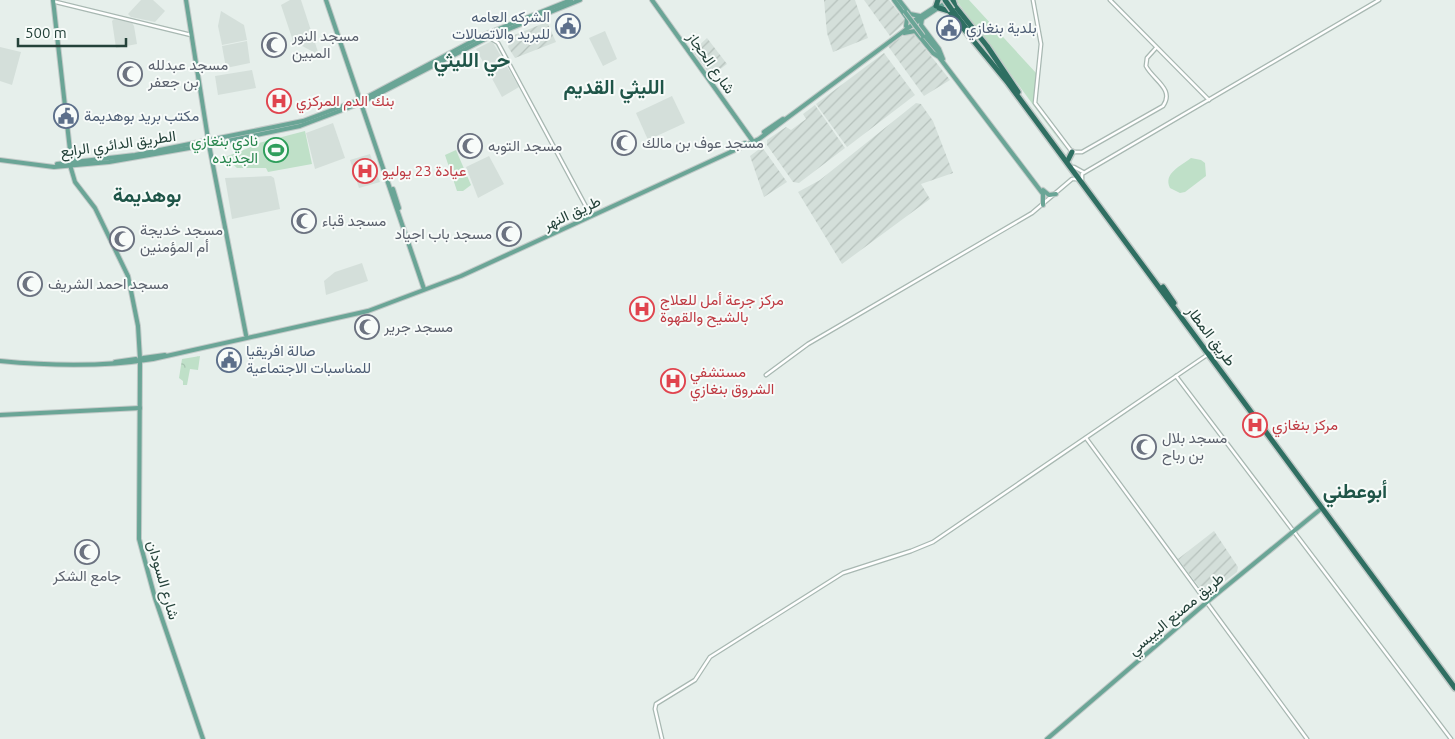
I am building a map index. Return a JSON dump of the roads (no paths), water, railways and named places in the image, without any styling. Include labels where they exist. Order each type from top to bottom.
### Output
[{"type":"highway","points":[[944,2],[946,9],[950,12],[952,8],[956,8]]},
{"type":"highway","points":[[944,2],[998,70]]},
{"type":"highway","points":[[944,2],[1018,92]]},
{"type":"highway","name":"طريق المطار","points":[[944,2],[956,8],[987,46],[1018,92],[1067,158],[1078,179],[1363,561]]},
{"type":"highway","name":"طريق المطار","points":[[950,12],[998,70],[1074,170]]},
{"type":"highway","points":[[1067,158],[1071,152]]},
{"type":"highway","name":"طريق المطار","points":[[1078,179],[1455,683]]},
{"type":"highway","name":"طريق المطار","points":[[1417,634],[1455,688]]},
{"type":"main road","points":[[186,0],[206,126],[245,334]]},
{"type":"main road","points":[[327,0],[425,289]]},
{"type":"main road","name":"الطريق الدائري الرابع","points":[[369,98],[486,34],[571,0]]},
{"type":"main road","name":"الطريق الدائري الرابع","points":[[0,159],[61,166],[81,164],[210,145],[300,126],[369,98],[486,38],[580,0]]},
{"type":"main road","name":"شارع الحجاز","points":[[652,0],[752,140]]},
{"type":"main road","points":[[897,0],[1046,193],[1056,194]]},
{"type":"main road","points":[[897,0],[910,14],[921,17],[921,26],[939,49],[939,55]]},
{"type":"main road","points":[[897,0],[907,18],[906,26]]},
{"type":"main road","points":[[55,1],[71,151],[81,164],[72,175],[61,166],[71,151]]},
{"type":"main road","name":"طريق النهر","points":[[150,358],[354,315],[454,279],[752,140],[906,26],[944,2]]},
{"type":"main road","name":"طريق النهر","points":[[150,358],[245,334],[359,311],[419,292],[560,230],[590,214],[758,139],[921,17]]},
{"type":"main road","points":[[902,33],[915,31],[939,55]]},
{"type":"main road","points":[[358,93],[369,98],[364,109]]},
{"type":"main road","points":[[358,93],[354,104],[364,109]]},
{"type":"main road","points":[[201,145],[210,145],[217,142],[208,133]]},
{"type":"main road","points":[[201,145],[208,133]]},
{"type":"main road","points":[[1007,144],[1043,194],[1043,205]]},
{"type":"main road","name":"شارع السودان","points":[[70,165],[72,175],[95,208],[128,276],[138,326],[140,350],[138,525],[142,554],[203,739]]},
{"type":"main road","points":[[423,283],[432,286]]},
{"type":"main road","points":[[419,292],[423,283]]},
{"type":"main road","points":[[131,361],[138,355],[140,350],[150,358]]},
{"type":"main road","points":[[0,360],[62,364],[131,361],[150,358]]},
{"type":"main road","points":[[140,371],[143,364],[150,358]]},
{"type":"main road","points":[[131,361],[137,365],[140,371]]},
{"type":"main road","points":[[0,415],[140,408]]},
{"type":"main road","name":"طريق مصنع البيبسي","points":[[1047,739],[1207,602],[1322,508]]},
{"type":"street","points":[[1033,0],[1041,50],[1035,104],[1071,152],[1082,152],[1163,106],[1166,100],[1166,90],[1146,66],[1147,58],[1156,48]]},
{"type":"street","points":[[1110,0],[1209,100]]},
{"type":"street","points":[[766,375],[808,344],[1024,218],[1078,179],[1082,174],[1379,0]]},
{"type":"street","points":[[55,1],[191,34]]},
{"type":"street","points":[[501,32],[498,37],[498,43],[590,214]]},
{"type":"street","points":[[486,38],[498,43]]},
{"type":"street","points":[[1074,170],[1080,172],[1087,171]]},
{"type":"street","points":[[1074,170],[1078,179]]},
{"type":"street","points":[[662,739],[655,709],[656,704],[695,680],[710,657],[849,570],[911,551],[933,542],[1208,354]]},
{"type":"street","points":[[1176,376],[1450,739]]},
{"type":"street","points":[[1086,438],[1307,739]]},
{"type":"place","name":"الشركه العامه للبريد والاتصالات","points":[[568,26]]},
{"type":"place","name":"بلدية بنغازي","points":[[949,28]]},
{"type":"place","name":"مسجد النور المبين","points":[[274,45]]},
{"type":"place","name":"مسجد عبدلله بن جعفر","points":[[130,74]]},
{"type":"place","name":"بنك الدم المركزي","points":[[279,101]]},
{"type":"place","name":"مكتب بريد بوهديمة","points":[[66,116]]},
{"type":"place","name":"مسجد عوف بن مالك","points":[[624,143]]},
{"type":"place","name":"مسجد التوبه","points":[[470,146]]},
{"type":"place","name":"نادي بنغازي الجديده","points":[[276,150]]},
{"type":"place","name":"عيادة 23 يوليو","points":[[365,171]]},
{"type":"place","name":"مسجد قباء","points":[[304,221]]},
{"type":"place","name":"مسجد باب اجياد","points":[[509,234]]},
{"type":"place","name":"مسجد خديجة أم المؤمنين","points":[[122,239]]},
{"type":"place","name":"مسجد احمد الشريف","points":[[30,284]]},
{"type":"place","name":"مركز جرعة أمل للعلاج بالشيح والقهوة","points":[[642,309]]},
{"type":"place","name":"مسجد جرير","points":[[367,327]]},
{"type":"place","name":"صالة افريقيا للمناسبات الاجتماعية","points":[[229,360]]},
{"type":"place","name":"مستشفي الشروق بنغازي","points":[[673,381]]},
{"type":"place","name":"مركز بنغازي","points":[[1255,425]]},
{"type":"place","name":"مسجد بلال بن رباح","points":[[1144,447]]},
{"type":"place","name":"جامع الشكر","points":[[87,552]]},
{"type":"district","name":"حي الليثي","points":[[472,60]]},
{"type":"district","name":"الليثي القديم","points":[[614,87]]},
{"type":"district","name":"بوهديمة","points":[[147,195]]},
{"type":"district","name":"أبوعطني","points":[[1355,491]]}]
